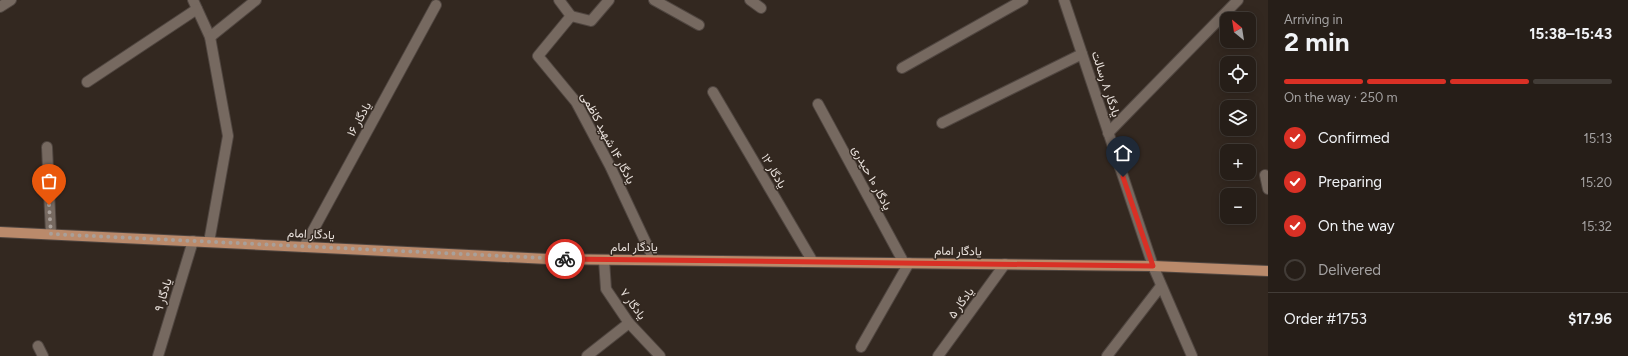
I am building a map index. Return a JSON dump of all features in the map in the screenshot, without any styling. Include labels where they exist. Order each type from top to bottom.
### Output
[{"type":"main road","name":"یادگار امام","points":[[0,232],[548,259],[1153,266],[1268,271]]},
{"type":"street","points":[[0,7],[11,0]]},
{"type":"street","points":[[210,37],[256,0]]},
{"type":"street","points":[[559,0],[571,16],[591,21],[609,0]]},
{"type":"street","points":[[654,0],[699,25]]},
{"type":"street","points":[[750,0],[761,8]]},
{"type":"street","points":[[902,68],[1022,0]]},
{"type":"street","name":"یادگار ۸ رسالت","points":[[1064,0],[1153,266],[1192,356]]},
{"type":"street","points":[[1108,133],[1238,0]]},
{"type":"street","points":[[87,82],[195,4],[210,37],[228,136],[209,242]]},
{"type":"street","name":"یادگار ۱۶","points":[[304,247],[436,5]]},
{"type":"street","name":"یادگار ۱۴ شهید کاظمی","points":[[571,16],[538,56],[576,102],[610,166],[654,260]]},
{"type":"street","points":[[942,123],[1082,54]]},
{"type":"street","name":"یادگار ۱۲","points":[[713,92],[813,262]]},
{"type":"street","name":"یادگار ۱۰ حیدری","points":[[818,104],[906,263]]},
{"type":"street","points":[[47,147],[51,234]]},
{"type":"street","points":[[1265,175],[1268,189]]},
{"type":"street","name":"یادگار ۹","points":[[158,356],[193,241]]},
{"type":"street","name":"یادگار ۷","points":[[604,260],[606,289],[629,323],[660,356]]},
{"type":"street","points":[[861,347],[906,263]]},
{"type":"street","name":"یادگار ۵","points":[[938,356],[1005,264]]},
{"type":"street","points":[[1107,356],[1161,286]]},
{"type":"street","points":[[587,356],[629,323]]},
{"type":"street","points":[[38,346],[43,356]]},
{"type":"way so far","points":[[49,205],[51,234],[565,259]]},
{"type":"route","points":[[565,259],[1153,266],[1123,177]]}]
